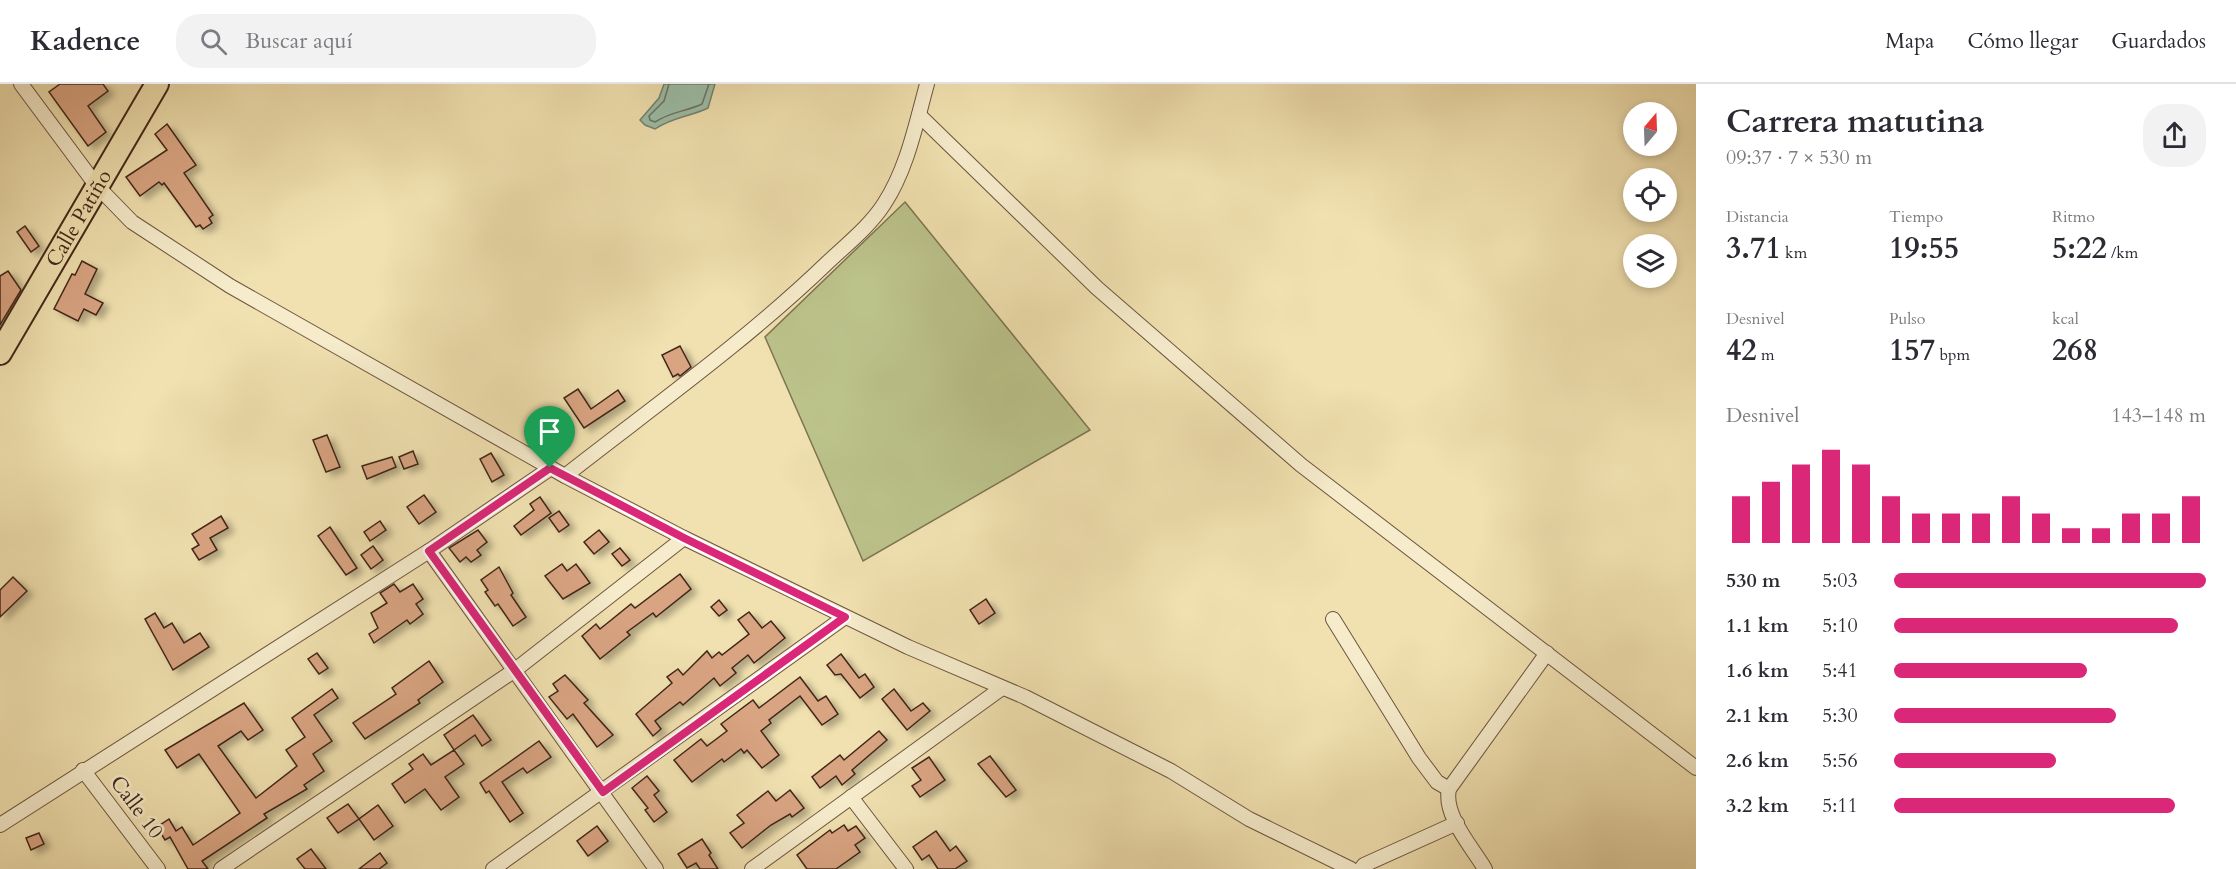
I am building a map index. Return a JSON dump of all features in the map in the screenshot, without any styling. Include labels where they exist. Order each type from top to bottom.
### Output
[{"type":"main road","name":"Calle Patiño","points":[[0,353],[157,84]]},
{"type":"street","points":[[21,84],[96,185],[132,222],[172,251],[230,286],[550,468],[684,538],[845,617],[1002,687],[1171,771],[1250,819],[1351,869]]},
{"type":"street","points":[[565,476],[785,303],[865,227],[884,205],[897,180],[927,84]]},
{"type":"street","points":[[919,115],[1097,288],[1301,465],[1696,768]]},
{"type":"street","points":[[0,825],[429,551],[550,468]]},
{"type":"street","points":[[221,869],[514,670],[684,538]]},
{"type":"street","points":[[429,551],[656,869]]},
{"type":"street","points":[[493,869],[845,617]]},
{"type":"street","points":[[1333,619],[1419,758],[1437,782],[1449,789]]},
{"type":"street","points":[[1485,869],[1457,823],[1446,799],[1449,789],[1547,653]]},
{"type":"street","points":[[752,869],[1002,687]]},
{"type":"street","name":"Calle 10","points":[[83,770],[158,869]]},
{"type":"street","points":[[851,797],[906,869]]},
{"type":"street","points":[[1361,869],[1364,865],[1457,823]]},
{"type":"green space","points":[[905,202],[1090,430],[863,561],[765,337]]},
{"type":"water","points":[[664,84],[715,84],[708,108],[655,129],[640,120],[659,98]]},
{"type":"building","points":[[60,84],[103,84],[108,91],[88,106],[106,132],[88,146],[49,92]]},
{"type":"building","points":[[167,124],[196,165],[184,173],[213,215],[209,218],[212,223],[203,229],[200,225],[196,227],[164,183],[162,185],[159,182],[140,196],[126,177],[167,150],[155,134]]},
{"type":"building","points":[[25,226],[39,246],[31,252],[17,232]]},
{"type":"building","points":[[82,261],[97,269],[85,294],[103,303],[96,315],[84,309],[78,321],[54,309],[72,274],[75,275]]},
{"type":"building","points":[[8,271],[21,290],[0,325],[0,276]]},
{"type":"building","points":[[680,346],[691,367],[680,376],[678,374],[673,377],[662,355]]},
{"type":"building","points":[[578,389],[591,409],[618,390],[625,401],[584,428],[564,398]]},
{"type":"building","points":[[327,435],[340,467],[326,472],[313,440]]},
{"type":"building","points":[[413,451],[418,464],[404,469],[399,457]]},
{"type":"building","points":[[491,453],[504,475],[492,482],[480,459]]},
{"type":"building","points":[[392,457],[396,467],[367,479],[362,466]]},
{"type":"building","points":[[424,495],[436,512],[419,524],[407,507]]},
{"type":"building","points":[[540,497],[551,513],[521,535],[514,526],[534,510],[530,504]]},
{"type":"building","points":[[559,511],[569,525],[559,532],[549,518]]},
{"type":"building","points":[[221,516],[228,528],[210,538],[217,550],[199,560],[192,549],[199,545],[192,534]]},
{"type":"building","points":[[380,521],[386,530],[370,541],[364,532]]},
{"type":"building","points":[[330,527],[357,568],[346,575],[318,536]]},
{"type":"building","points":[[478,530],[487,542],[477,550],[481,555],[471,562],[466,557],[460,562],[449,548]]},
{"type":"building","points":[[599,530],[609,542],[594,554],[584,542]]},
{"type":"building","points":[[373,546],[383,560],[371,569],[361,555]]},
{"type":"building","points":[[620,548],[630,560],[622,566],[612,554]]},
{"type":"building","points":[[562,564],[567,571],[576,564],[590,583],[563,599],[545,576]]},
{"type":"building","points":[[499,567],[513,593],[511,595],[526,617],[513,626],[498,604],[495,606],[485,592],[488,590],[481,580]]},
{"type":"building","points":[[680,574],[691,589],[656,617],[653,613],[627,632],[630,635],[600,659],[582,636],[596,624],[600,629],[631,604],[635,608]]},
{"type":"building","points":[[13,577],[27,591],[0,617],[0,590]]},
{"type":"building","points":[[394,584],[400,592],[413,584],[423,599],[416,604],[423,614],[410,624],[407,620],[374,643],[369,634],[378,628],[371,613],[387,603],[380,593]]},
{"type":"building","points":[[986,599],[995,613],[979,624],[970,610]]},
{"type":"building","points":[[719,600],[727,610],[719,616],[711,607]]},
{"type":"building","points":[[749,612],[762,628],[771,621],[785,638],[754,663],[748,655],[732,668],[736,673],[720,686],[714,678],[683,705],[680,702],[655,721],[661,729],[653,736],[636,714],[672,683],[667,677],[678,669],[683,675],[707,651],[712,658],[719,652],[722,655],[749,634],[738,620]]},
{"type":"building","points":[[155,613],[164,628],[172,623],[184,643],[200,633],[209,647],[173,670],[145,619]]},
{"type":"building","points":[[317,653],[328,668],[319,674],[308,659]]},
{"type":"building","points":[[841,654],[859,678],[865,674],[874,687],[860,698],[841,674],[835,675],[827,665]]},
{"type":"building","points":[[429,661],[443,682],[418,700],[420,703],[365,739],[353,723],[396,694],[392,688]]},
{"type":"building","points":[[565,675],[588,700],[584,703],[613,735],[597,747],[573,714],[567,719],[549,697],[558,691],[553,684]]},
{"type":"building","points":[[800,677],[818,701],[826,696],[838,714],[822,725],[800,696],[769,720],[771,723],[761,731],[779,755],[762,768],[747,750],[744,753],[741,749],[724,762],[722,759],[692,782],[674,760],[701,739],[707,746],[727,731],[721,724],[753,700],[759,708]]},
{"type":"building","points":[[332,689],[338,698],[314,715],[332,741],[313,754],[324,771],[304,785],[307,789],[264,814],[267,818],[202,861],[208,869],[188,869],[170,837],[165,840],[157,827],[169,819],[176,831],[182,827],[193,845],[240,813],[199,754],[177,768],[165,750],[244,703],[263,730],[248,740],[241,731],[218,746],[256,798],[297,766],[286,750],[305,737],[292,718]]},
{"type":"building","points":[[894,689],[911,711],[923,703],[930,711],[907,730],[882,699]]},
{"type":"building","points":[[473,715],[491,740],[482,746],[475,735],[454,750],[444,735]]},
{"type":"building","points":[[879,731],[887,740],[852,770],[855,774],[842,785],[836,776],[820,788],[812,777],[840,755],[844,760]]},
{"type":"building","points":[[539,741],[551,757],[527,773],[523,768],[502,782],[523,813],[510,822],[489,791],[486,793],[480,783]]},
{"type":"building","points":[[454,750],[464,764],[445,777],[459,797],[441,810],[425,789],[405,803],[392,784],[413,769],[409,764],[423,754],[431,765]]},
{"type":"building","points":[[990,756],[1016,790],[1006,797],[978,764]]},
{"type":"building","points":[[929,757],[945,780],[920,797],[912,786],[921,780],[912,768]]},
{"type":"building","points":[[647,776],[659,791],[654,795],[667,812],[654,822],[645,810],[648,808],[632,788]]},
{"type":"building","points":[[790,790],[804,808],[792,817],[790,814],[771,825],[742,848],[730,833],[744,823],[737,815],[768,791],[776,801]]},
{"type":"building","points":[[348,804],[359,819],[338,833],[327,818]]},
{"type":"building","points":[[378,805],[393,826],[374,840],[359,819]]},
{"type":"building","points":[[844,825],[848,831],[856,826],[865,838],[855,845],[860,852],[836,869],[807,869],[797,855],[830,830],[832,833]]},
{"type":"building","points":[[597,826],[608,841],[588,856],[577,841]]},
{"type":"building","points":[[936,831],[950,851],[956,846],[967,861],[955,869],[938,869],[929,855],[922,860],[913,847]]},
{"type":"building","points":[[39,833],[44,844],[31,850],[26,838]]},
{"type":"building","points":[[702,839],[718,869],[700,869],[696,863],[687,868],[678,854]]},
{"type":"building","points":[[311,849],[326,869],[305,869],[297,859]]},
{"type":"building","points":[[380,853],[387,863],[379,869],[359,869]]},
{"type":"route","points":[[550,468],[684,538],[845,617],[603,792],[429,551],[550,468]]}]
